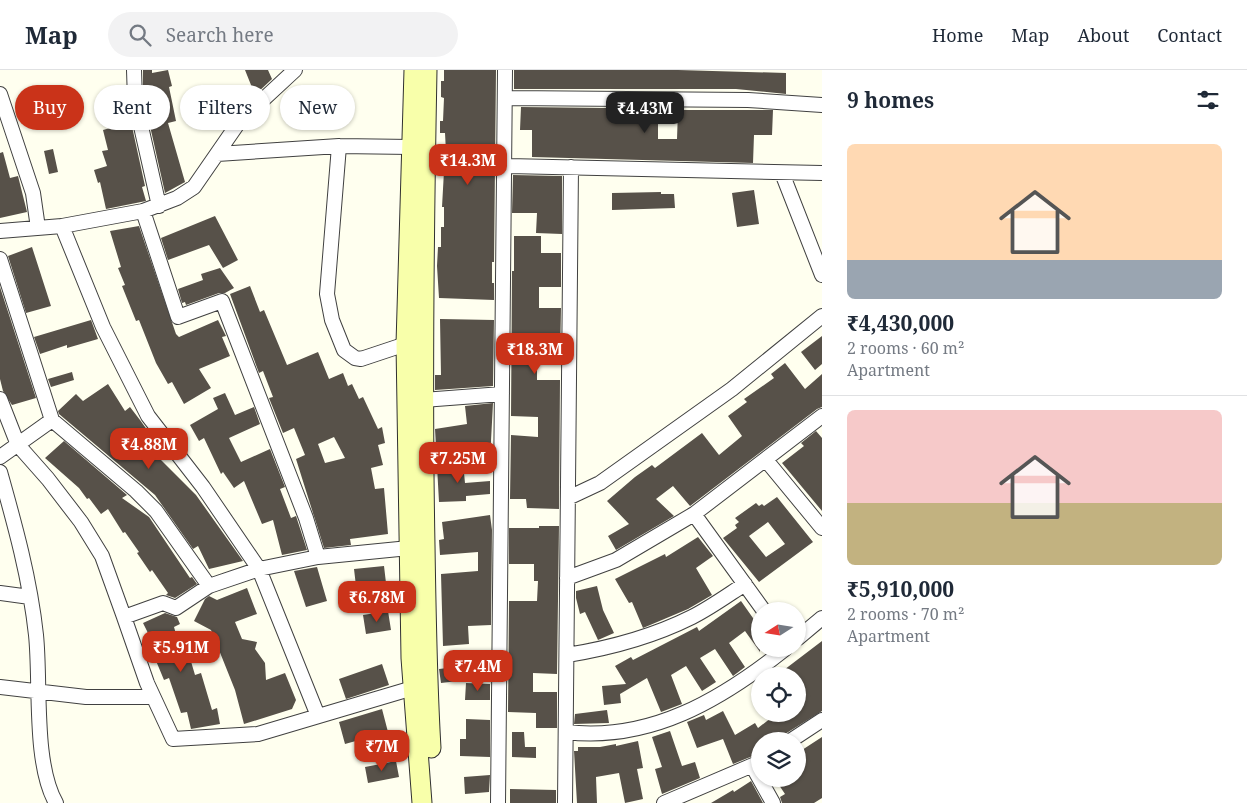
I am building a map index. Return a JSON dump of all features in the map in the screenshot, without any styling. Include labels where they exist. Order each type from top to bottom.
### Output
[{"type":"street","points":[[134,70],[135,100],[159,206]]},
{"type":"street","points":[[0,232],[74,224],[144,211],[159,206],[194,187],[240,122],[295,70]]},
{"type":"street","points":[[414,70],[406,344],[434,803]]},
{"type":"street","points":[[422,803],[413,688],[409,548],[416,511],[423,400],[422,326],[427,70]]},
{"type":"street","points":[[498,803],[505,70]]},
{"type":"street","points":[[0,94],[33,193],[38,228]]},
{"type":"street","points":[[505,98],[748,100],[822,105]]},
{"type":"street","points":[[217,154],[339,146],[411,147]]},
{"type":"street","points":[[339,146],[327,279],[332,320],[344,350],[355,358],[361,359],[406,344]]},
{"type":"street","points":[[504,166],[822,173]]},
{"type":"street","points":[[565,803],[572,167]]},
{"type":"street","points":[[782,173],[822,275]]},
{"type":"street","points":[[144,211],[178,317],[222,301],[306,518],[318,557]]},
{"type":"street","points":[[74,224],[103,327],[148,416],[263,568],[326,714]]},
{"type":"street","points":[[0,259],[52,420],[156,510],[209,586]]},
{"type":"street","points":[[568,498],[600,482],[724,395],[822,316]]},
{"type":"street","points":[[423,400],[502,394]]},
{"type":"street","points":[[0,399],[18,445],[48,479],[81,522],[102,556],[152,697],[174,739],[258,734],[413,688]]},
{"type":"street","points":[[567,578],[616,560],[694,514],[822,416]]},
{"type":"street","points":[[0,457],[52,420]]},
{"type":"street","points":[[766,460],[822,528]]},
{"type":"street","points":[[0,472],[27,574],[36,635],[48,788],[56,803]]},
{"type":"street","points":[[694,514],[758,602]]},
{"type":"street","points":[[124,617],[163,603],[176,608],[209,586],[263,568],[318,557],[409,548]]},
{"type":"street","points":[[567,655],[608,648],[645,637],[694,616],[745,584]]},
{"type":"street","points":[[0,593],[30,597]]},
{"type":"street","points":[[806,631],[822,618]]},
{"type":"street","points":[[566,732],[591,735],[620,733],[649,727],[697,706],[734,686],[772,658]]},
{"type":"street","points":[[0,687],[86,697],[152,697]]},
{"type":"street","points":[[804,732],[822,720]]},
{"type":"street","points":[[664,803],[751,767]]},
{"type":"street","points":[[766,787],[773,803]]},
{"type":"building","points":[[143,70],[152,70],[152,73],[168,70],[172,86],[143,85]]},
{"type":"building","points":[[245,70],[268,70],[272,79],[266,85],[251,85]]},
{"type":"building","points":[[444,70],[496,70],[494,262],[492,262],[494,300],[439,298],[438,247],[441,247],[441,227],[444,227],[444,207],[442,207],[444,171],[447,171],[445,133],[440,133],[440,121],[443,121],[444,98],[441,97],[441,81],[444,81]]},
{"type":"building","points":[[514,70],[678,70],[786,73],[786,94],[736,89],[514,89]]},
{"type":"building","points":[[170,92],[176,121],[170,122]]},
{"type":"building","points":[[521,107],[607,108],[607,110],[658,111],[658,139],[677,139],[678,110],[773,110],[772,135],[754,135],[753,163],[532,157],[532,130],[520,130]]},
{"type":"building","points":[[103,130],[133,130],[145,186],[142,187],[146,201],[106,209],[100,182],[98,183],[94,170],[107,166],[102,151],[108,150]]},
{"type":"building","points":[[151,130],[170,130],[185,182],[165,193]]},
{"type":"building","points":[[53,149],[58,172],[49,174],[44,151]]},
{"type":"building","points":[[3,152],[10,178],[18,176],[27,212],[0,218],[0,153]]},
{"type":"building","points":[[513,175],[562,176],[562,234],[536,233],[537,213],[512,213]]},
{"type":"building","points":[[754,190],[759,224],[737,227],[732,193]]},
{"type":"building","points":[[661,192],[661,194],[674,194],[675,208],[612,210],[612,193]]},
{"type":"building","points":[[215,216],[238,260],[223,268],[209,245],[168,260],[161,238]]},
{"type":"building","points":[[139,226],[176,334],[179,337],[218,320],[226,336],[222,337],[230,356],[199,369],[211,388],[184,404],[172,382],[168,384],[156,363],[139,320],[136,321],[122,286],[125,285],[118,268],[121,267],[110,231]]},
{"type":"building","points":[[514,236],[541,236],[541,253],[561,253],[561,287],[539,287],[539,308],[561,308],[560,361],[537,360],[537,380],[560,380],[559,509],[527,508],[526,499],[510,499],[511,435],[538,437],[538,417],[511,416]]},
{"type":"building","points":[[32,247],[51,306],[26,313],[8,256]]},
{"type":"building","points":[[220,268],[234,288],[225,293],[219,293],[186,305],[185,302],[182,303],[178,289],[203,280],[201,274]]},
{"type":"building","points":[[250,286],[260,312],[264,310],[287,365],[318,352],[329,379],[343,373],[348,386],[352,384],[359,399],[363,397],[378,429],[382,427],[385,443],[378,445],[383,465],[371,468],[375,489],[384,488],[388,534],[350,539],[351,545],[324,548],[296,459],[305,455],[294,428],[283,433],[269,398],[273,397],[263,371],[259,373],[230,294]],"holes":[[[334,437],[345,458],[325,463],[318,444]]]},
{"type":"building","points":[[0,287],[36,398],[12,405],[3,391],[0,379]]},
{"type":"building","points":[[440,319],[494,320],[493,386],[435,390],[435,375],[441,375]]},
{"type":"building","points":[[91,320],[98,339],[67,348],[67,345],[40,354],[34,337]]},
{"type":"building","points":[[822,336],[822,364],[815,370],[801,352]]},
{"type":"building","points":[[785,363],[805,389],[822,374],[822,407],[690,506],[673,486],[656,499],[674,516],[616,550],[608,536],[629,524],[607,501],[635,477],[652,465],[655,468],[702,433],[719,455],[742,436],[728,416],[747,402],[744,399],[774,378],[771,374]]},
{"type":"building","points":[[72,372],[74,380],[51,387],[48,379]]},
{"type":"building","points":[[108,384],[125,411],[130,407],[166,456],[161,460],[196,495],[243,561],[209,569],[198,546],[193,549],[155,495],[59,414],[58,411],[76,394],[83,401]]},
{"type":"building","points":[[225,393],[235,415],[254,407],[260,424],[229,438],[241,462],[270,449],[285,487],[280,489],[291,518],[296,516],[307,550],[282,555],[273,520],[262,524],[244,481],[234,488],[223,472],[221,474],[204,438],[199,441],[190,425],[218,409],[213,398]]},
{"type":"building","points":[[493,403],[490,460],[464,461],[463,443],[436,447],[435,429],[467,424],[465,406]]},
{"type":"building","points":[[816,431],[822,438],[822,511],[782,463],[804,446],[801,443]]},
{"type":"building","points":[[64,441],[127,495],[122,498],[149,517],[190,578],[192,577],[197,584],[175,598],[166,595],[168,593],[152,570],[150,572],[137,553],[139,552],[125,532],[123,533],[108,509],[101,514],[79,488],[45,458]]},
{"type":"building","points":[[463,463],[465,483],[490,481],[490,494],[466,496],[466,501],[439,502],[437,466]]},
{"type":"building","points":[[777,497],[813,542],[759,582],[723,538],[737,528],[735,525],[739,522],[735,518],[756,503],[759,506],[762,504],[764,506]],"holes":[[[768,522],[785,544],[766,557],[749,536]]]},
{"type":"building","points":[[490,515],[492,530],[491,625],[468,626],[469,644],[443,646],[441,574],[478,571],[478,552],[440,555],[439,540],[444,539],[442,522]]},
{"type":"building","points":[[539,526],[559,526],[557,674],[533,673],[533,692],[557,692],[557,728],[536,728],[536,713],[508,712],[509,601],[537,601],[538,581],[534,581],[534,564],[509,564],[509,528],[539,528]]},
{"type":"building","points":[[698,537],[713,556],[696,568],[712,595],[688,609],[643,628],[632,602],[629,603],[615,579],[665,554],[666,557]]},
{"type":"building","points":[[384,566],[386,583],[356,586],[354,569]]},
{"type":"building","points":[[317,567],[327,601],[306,607],[294,571]]},
{"type":"building","points":[[597,586],[603,610],[614,633],[598,640],[585,612],[580,614],[576,598],[576,591]]},
{"type":"building","points":[[247,588],[257,614],[235,622],[242,639],[257,642],[255,649],[265,663],[266,680],[285,673],[296,700],[292,709],[244,724],[235,690],[211,630],[194,621],[205,599],[209,596],[217,600]]},
{"type":"building","points":[[741,601],[751,615],[751,639],[745,631],[729,643],[745,667],[733,676],[715,649],[700,658],[716,682],[702,691],[686,666],[671,675],[682,704],[661,712],[647,678],[620,694],[621,703],[604,705],[602,686],[626,684],[615,666],[631,657],[633,660],[697,627],[699,631]]},
{"type":"building","points":[[388,611],[391,630],[366,634],[363,615]]},
{"type":"building","points":[[165,613],[177,617],[180,624],[174,627],[180,648],[183,647],[187,659],[190,658],[195,675],[201,673],[212,710],[217,708],[220,724],[191,729],[187,712],[181,713],[169,678],[164,680],[154,656],[160,655],[154,635],[150,637],[143,623]]},
{"type":"building","points":[[822,641],[822,711],[806,721],[806,667],[788,667],[800,658],[806,658],[806,653]]},
{"type":"building","points":[[382,664],[389,685],[346,699],[339,679]]},
{"type":"building","points":[[465,666],[466,680],[441,683],[439,669]]},
{"type":"building","points":[[466,683],[490,684],[490,700],[465,700]]},
{"type":"building","points":[[382,709],[388,732],[345,744],[339,722]]},
{"type":"building","points":[[607,710],[609,723],[574,724],[575,714]]},
{"type":"building","points":[[723,711],[735,735],[755,723],[758,728],[766,722],[804,722],[788,732],[751,732],[751,757],[733,764],[723,739],[697,748],[687,722],[704,715],[706,720]]},
{"type":"building","points":[[466,719],[490,720],[490,757],[460,756],[460,739],[466,739]]},
{"type":"building","points":[[670,731],[682,766],[695,762],[700,778],[662,794],[655,769],[662,767],[652,737]]},
{"type":"building","points":[[512,732],[524,732],[525,747],[536,747],[536,758],[512,757]]},
{"type":"building","points":[[822,737],[822,798],[814,803],[782,803],[780,797],[785,794],[780,787],[806,787],[806,747]]},
{"type":"building","points":[[638,741],[643,768],[637,769],[643,799],[625,803],[619,773],[596,777],[597,803],[577,803],[574,751],[578,751],[578,747],[600,747],[616,744],[616,746]]},
{"type":"building","points":[[396,761],[399,777],[368,783],[365,767]]},
{"type":"building","points":[[490,775],[489,792],[465,794],[464,777]]},
{"type":"building","points":[[751,781],[751,787],[754,787],[763,803],[711,803],[733,790],[734,792]]},
{"type":"building","points":[[510,789],[556,790],[556,803],[510,803]]}]
